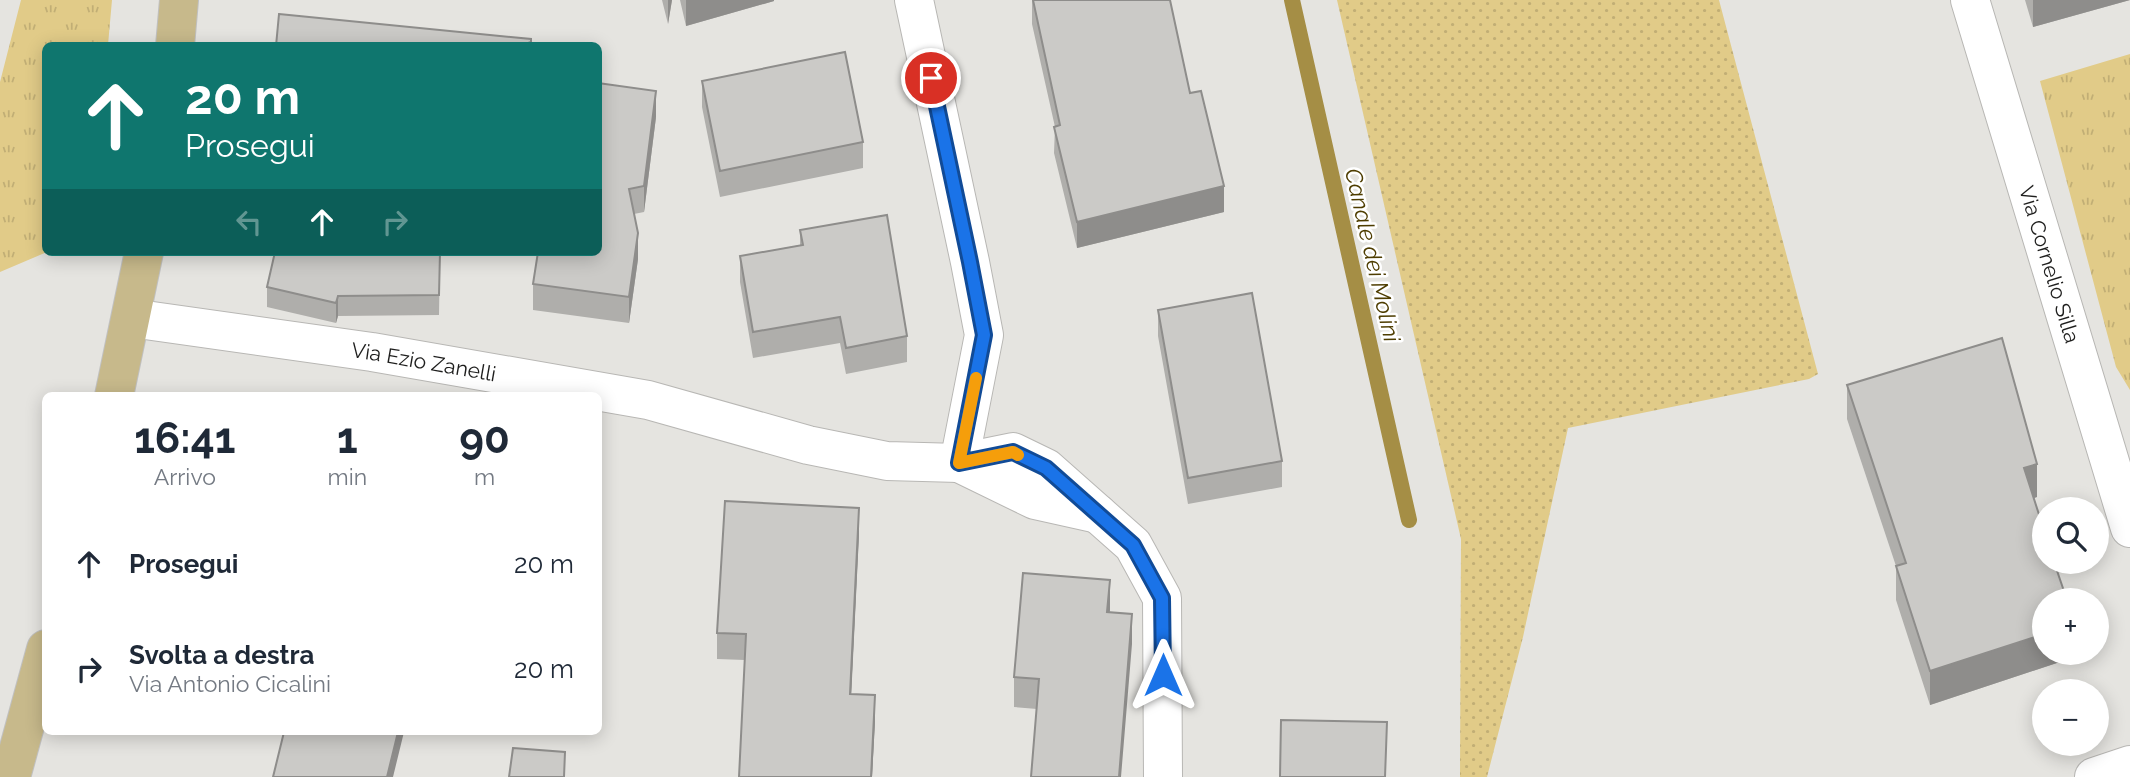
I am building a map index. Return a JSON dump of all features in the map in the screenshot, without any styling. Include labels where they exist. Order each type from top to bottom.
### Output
[{"type":"main road","points":[[175,42],[179,0]]},
{"type":"main road","points":[[115,392],[143,256]]},
{"type":"main road","points":[[11,777],[42,664]]},
{"type":"street","points":[[914,0],[984,335],[959,463],[1035,500],[1101,515],[1133,545],[1162,598],[1163,777]]},
{"type":"street","name":"Via Cornelio Silla","points":[[1969,0],[2120,460],[2130,528]]},
{"type":"street","name":"Via Ezio Zanelli","points":[[131,318],[372,352],[648,400],[808,446],[887,461],[959,463]]},
{"type":"street","points":[[2094,777],[2130,765]]},
{"type":"green space","points":[[21,0],[112,0],[108,42],[42,42],[42,254],[0,272],[0,82]]},
{"type":"green space","points":[[1337,0],[1719,0],[1818,374],[1809,379],[1568,428],[1523,637],[1487,777],[1460,777],[1461,539]]},
{"type":"green space","points":[[2130,54],[2130,390],[2116,367],[2040,81]]},
{"type":"building","points":[[1033,0],[1170,0],[1190,93],[1201,91],[1224,186],[1077,222],[1054,127],[1060,125]]},
{"type":"building","points":[[279,14],[531,39],[531,42],[276,42]]},
{"type":"building","points":[[845,52],[863,142],[720,171],[702,81]]},
{"type":"building","points":[[602,84],[656,91],[644,186],[629,189],[638,233],[629,297],[533,284],[537,256],[602,256]]},
{"type":"building","points":[[887,215],[907,336],[846,348],[840,317],[753,332],[740,256],[803,245],[800,230]]},
{"type":"building","points":[[274,256],[440,256],[439,295],[338,296],[336,303],[267,287]]},
{"type":"building","points":[[1252,293],[1282,461],[1188,478],[1158,310]]},
{"type":"building","points":[[2002,338],[2037,464],[2024,468],[2033,497],[2032,574],[2058,574],[2063,588],[2032,588],[2032,638],[1930,671],[1896,566],[1906,563],[1847,385]]},
{"type":"building","points":[[725,501],[859,508],[850,694],[875,695],[871,777],[739,777],[746,634],[717,633]]},
{"type":"building","points":[[1023,573],[1110,580],[1107,612],[1132,614],[1119,777],[1031,777],[1039,679],[1014,677]]},
{"type":"building","points":[[1281,720],[1387,722],[1385,777],[1280,777]]},
{"type":"building","points":[[283,735],[397,735],[387,777],[273,777]]},
{"type":"building","points":[[513,748],[565,752],[564,777],[509,777]]},
{"type":"waterway","name":"Canale dei Molini","points":[[1292,0],[1409,520]]},
{"type":"slow traffic","points":[[976,378],[959,463],[1013,452],[1018,455]]},
{"type":"route","points":[[931,78],[984,335],[959,463],[1013,452],[1046,468],[1133,545],[1162,598],[1163,675]]}]
